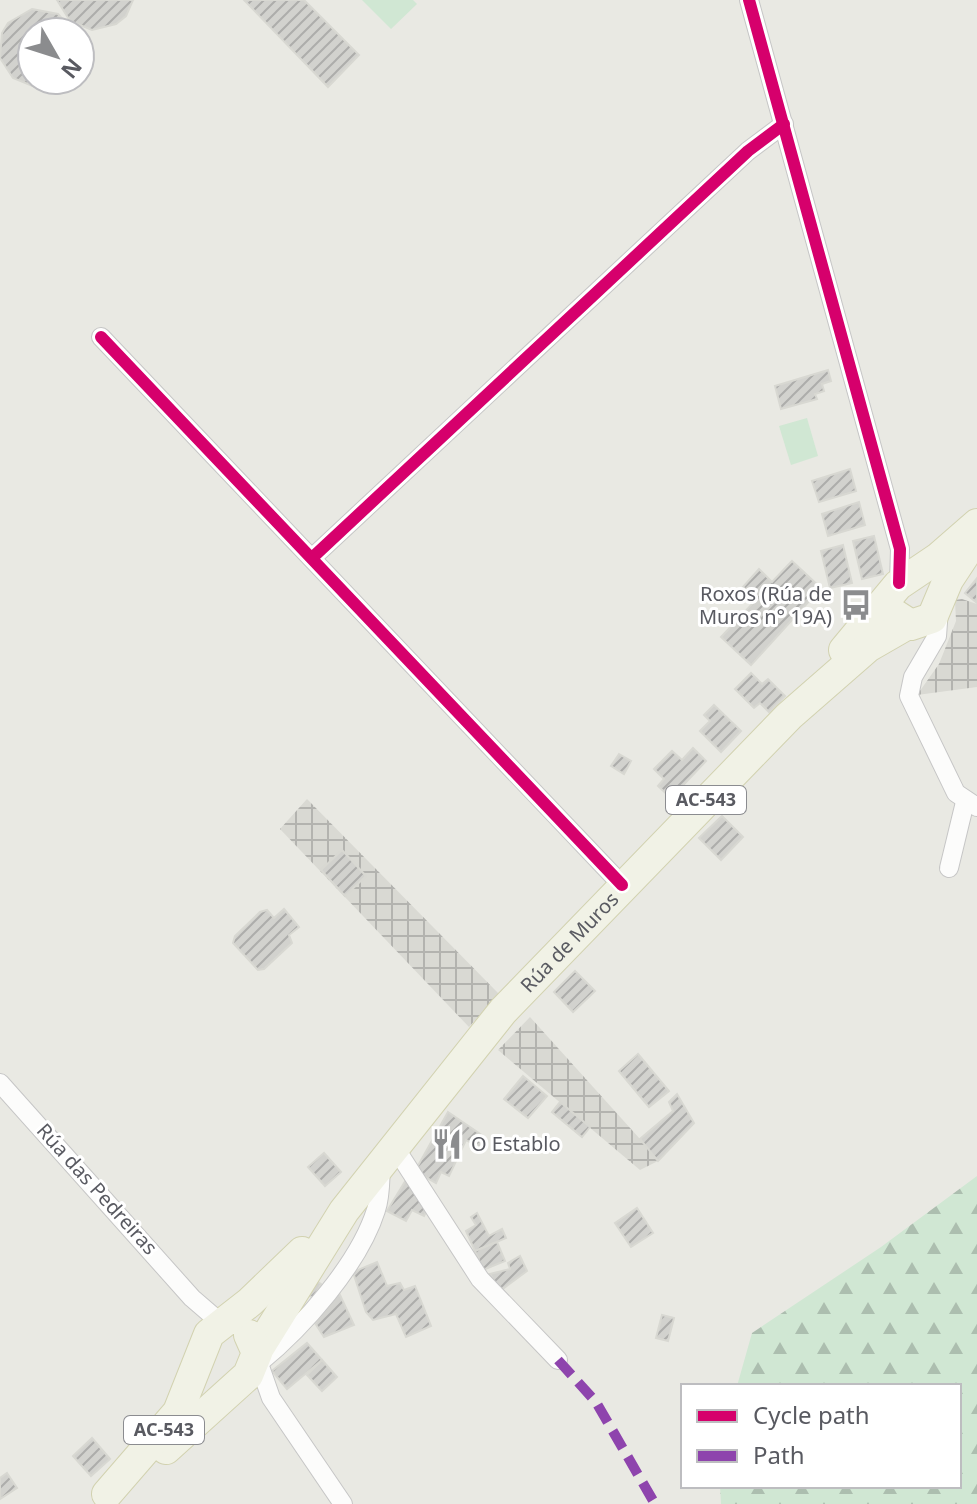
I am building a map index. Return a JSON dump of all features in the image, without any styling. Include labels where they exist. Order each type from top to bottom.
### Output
[{"type":"main road","name":"Rúa de Muros","points":[[388,1154],[485,1031],[916,582],[977,524]]},
{"type":"main road","name":"Rúa de Muros","points":[[789,716],[868,647],[910,625],[892,609],[916,582],[955,568],[977,537]]},
{"type":"main road","name":"AC-543","points":[[100,1499],[161,1453],[388,1154]]},
{"type":"main road","name":"AC-543","points":[[100,1499],[234,1354],[344,1211]]},
{"type":"street","points":[[749,0],[916,582]]},
{"type":"street","points":[[312,558],[748,151],[784,124]]},
{"type":"street","points":[[101,337],[622,885]]},
{"type":"street","name":"Rúa de Muros","points":[[916,582],[939,631],[908,689],[910,701],[956,793],[971,804],[949,868]]},
{"type":"street","name":"Rúa de Muros","points":[[910,625],[918,643],[915,673]]},
{"type":"street","name":"Rúa das Pedreiras","points":[[0,1083],[192,1298],[234,1354]]},
{"type":"street","points":[[234,1354],[310,1314],[353,1254],[375,1213],[388,1154]]},
{"type":"street","points":[[388,1154],[480,1279],[558,1360]]},
{"type":"street","points":[[192,1298],[271,1398],[343,1504]]},
{"type":"shaded area","points":[[955,600],[977,604],[977,687],[917,695],[939,664],[956,621]]},
{"type":"shaded area","points":[[307,799],[499,994],[469,1027],[280,829]]},
{"type":"shaded area","points":[[530,1017],[658,1161],[640,1170],[498,1050]]},
{"type":"green space","points":[[362,0],[413,0],[417,4],[391,29]]},
{"type":"green space","points":[[807,418],[818,456],[791,465],[779,426]]},
{"type":"green space","points":[[977,1176],[977,1504],[721,1504],[720,1488],[961,1488],[961,1384],[738,1384],[752,1333],[881,1247]]},
{"type":"building","points":[[57,0],[133,0],[126,16],[116,24],[96,29],[96,16],[67,16]]},
{"type":"building","points":[[244,0],[304,0],[359,55],[328,87]]},
{"type":"building","points":[[32,9],[60,16],[20,16]]},
{"type":"building","points":[[16,18],[16,79],[0,58],[2,33],[8,23]]},
{"type":"building","points":[[828,370],[831,381],[822,384],[824,391],[815,394],[817,399],[781,409],[775,386]]},
{"type":"building","points":[[850,469],[856,491],[819,502],[812,481]]},
{"type":"building","points":[[859,502],[865,525],[828,536],[822,514]]},
{"type":"building","points":[[874,536],[883,574],[862,579],[853,541]]},
{"type":"building","points":[[843,545],[852,583],[830,588],[821,551]]},
{"type":"building","points":[[792,561],[821,588],[751,665],[721,637],[756,600],[743,587],[759,569],[772,582]]},
{"type":"building","points":[[977,578],[977,603],[965,593]]},
{"type":"building","points":[[751,673],[762,684],[768,679],[785,696],[769,712],[760,703],[754,708],[735,689]]},
{"type":"building","points":[[714,705],[741,731],[721,752],[700,731],[710,721],[704,715]]},
{"type":"building","points":[[693,748],[706,761],[671,798],[658,786],[664,779],[654,769],[672,751],[682,760]]},
{"type":"building","points":[[619,754],[631,761],[624,774],[611,766]]},
{"type":"building","points":[[722,816],[743,837],[721,860],[699,838]]},
{"type":"building","points":[[342,850],[366,876],[345,896],[321,870]]},
{"type":"building","points":[[284,909],[299,927],[289,935],[292,943],[264,969],[258,970],[233,943],[235,936],[260,912],[267,910],[274,918]]},
{"type":"building","points":[[575,971],[595,991],[573,1012],[554,992]]},
{"type":"building","points":[[638,1054],[669,1091],[649,1107],[619,1071]]},
{"type":"building","points":[[523,1076],[547,1096],[528,1118],[504,1099]]},
{"type":"building","points":[[677,1094],[694,1123],[658,1161],[640,1139],[673,1111],[669,1102]]},
{"type":"building","points":[[560,1102],[590,1127],[582,1137],[552,1112]]},
{"type":"building","name":"O Establo","points":[[448,1112],[483,1136],[480,1148],[466,1140],[449,1176],[441,1172],[436,1183],[415,1171]]},
{"type":"building","points":[[324,1153],[341,1172],[325,1186],[308,1167]]},
{"type":"building","points":[[409,1175],[429,1206],[424,1216],[412,1210],[406,1221],[387,1211]]},
{"type":"building","points":[[637,1208],[653,1233],[631,1247],[615,1223]]},
{"type":"building","points":[[477,1213],[489,1236],[502,1229],[506,1238],[475,1251],[466,1231],[476,1225],[471,1217]]},
{"type":"building","points":[[497,1242],[505,1261],[483,1270],[475,1251]]},
{"type":"building","points":[[520,1256],[527,1271],[500,1291],[490,1274],[510,1269],[508,1263]]},
{"type":"building","points":[[377,1262],[387,1286],[400,1283],[404,1290],[415,1286],[431,1326],[406,1337],[396,1314],[373,1320],[366,1312],[353,1272]]},
{"type":"building","points":[[315,1280],[321,1284],[313,1298],[306,1294]]},
{"type":"building","points":[[339,1293],[354,1325],[324,1337],[315,1323]]},
{"type":"building","points":[[662,1315],[674,1318],[668,1341],[656,1338]]},
{"type":"building","points":[[307,1343],[322,1360],[287,1389],[272,1371]]},
{"type":"building","points":[[322,1360],[337,1377],[322,1391],[307,1375]]},
{"type":"building","points":[[92,1438],[110,1459],[91,1476],[73,1456]]},
{"type":"building","points":[[7,1473],[17,1488],[0,1499],[0,1478]]},
{"type":"marked path","points":[[558,1360],[596,1402],[655,1504]]},
{"type":"cycle path","points":[[749,0],[900,549],[899,583]]},
{"type":"cycle path","points":[[312,558],[748,151],[784,124]]},
{"type":"cycle path","points":[[101,337],[622,885]]},
{"type":"place","name":"Roxos (Rúa de Muros n° 19A)","points":[[856,605]]},
{"type":"place","name":"O Establo","points":[[447,1144]]}]
